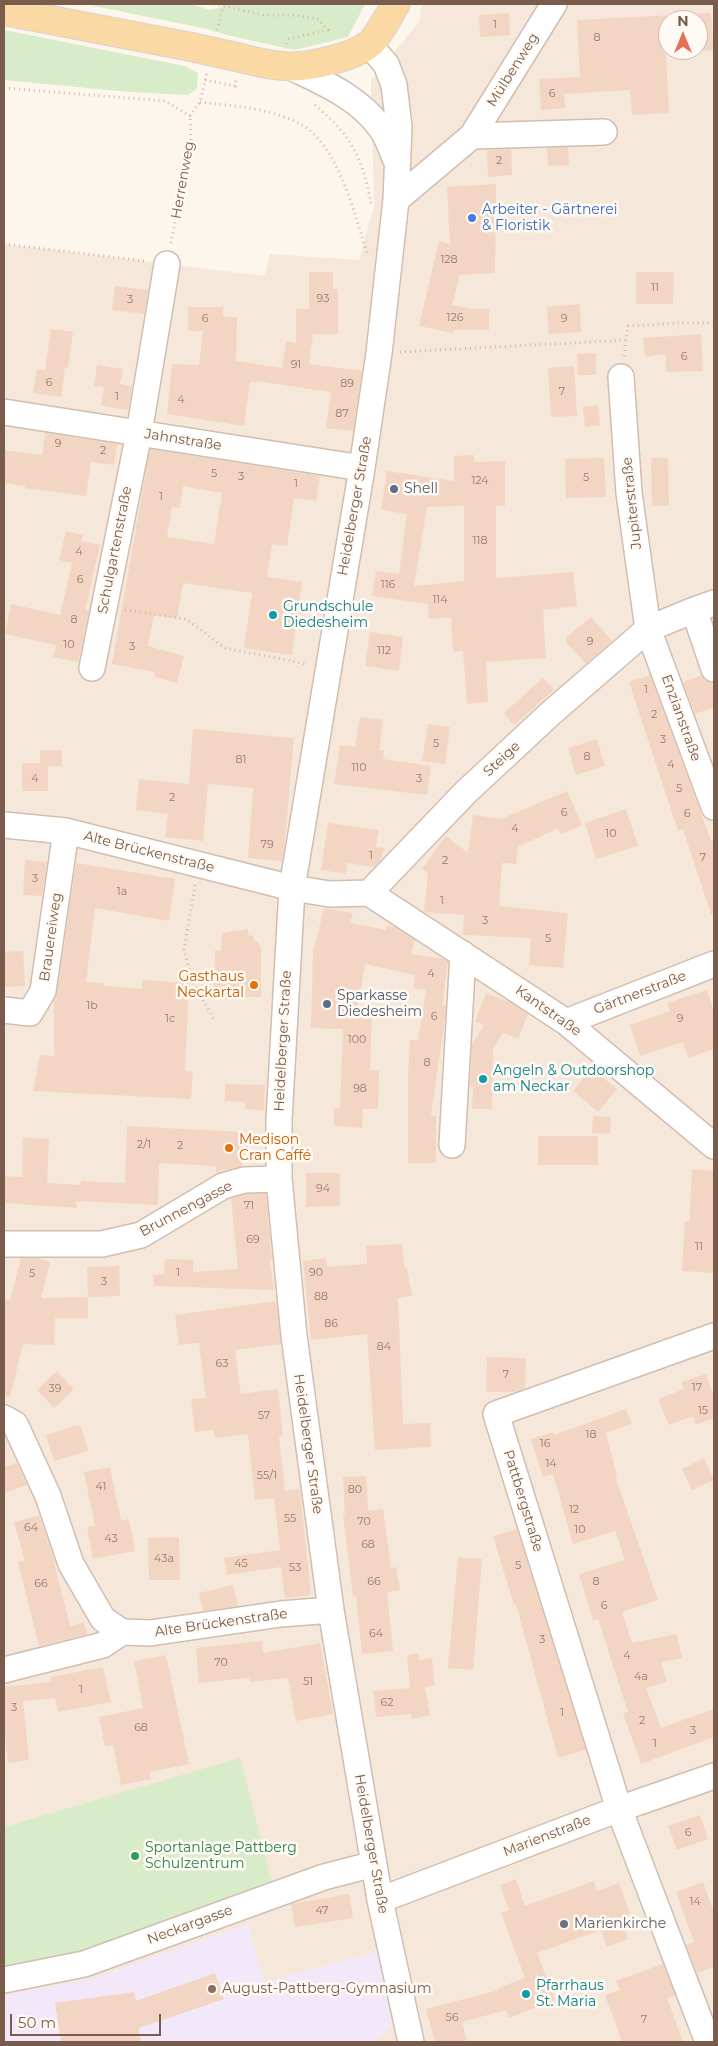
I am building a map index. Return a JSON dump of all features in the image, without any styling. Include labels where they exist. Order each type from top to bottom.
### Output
[{"type":"main road","points":[[4,11],[191,47],[283,67],[318,64],[348,56],[369,45],[396,4]]},
{"type":"street","name":"Mülbenweg","points":[[396,200],[472,136],[554,4]]},
{"type":"street","name":"Heidelberger Straße","points":[[369,45],[386,64],[394,85],[399,127],[396,200],[379,353],[362,468],[292,888],[279,1111],[279,1179],[294,1336],[331,1610],[380,1900],[406,2038]]},
{"type":"street","points":[[283,67],[333,87],[365,108],[381,128],[398,163]]},
{"type":"street","points":[[472,136],[604,132]]},
{"type":"street","points":[[139,433],[167,264]]},
{"type":"street","name":"Jupiterstraße","points":[[621,377],[629,493],[648,629]]},
{"type":"street","name":"Jahnstraße","points":[[4,412],[362,468]]},
{"type":"street","name":"Schulgartenstraße","points":[[92,668],[139,433]]},
{"type":"street","points":[[704,606],[714,669]]},
{"type":"street","name":"Steige","points":[[370,893],[466,792],[552,712],[648,629],[704,606]]},
{"type":"street","name":"Enzianstraße","points":[[648,629],[714,807]]},
{"type":"street","name":"Alte Brückenstraße","points":[[4,825],[66,831],[292,888]]},
{"type":"street","name":"Brauereiweg","points":[[4,1010],[30,1013],[43,992],[66,831]]},
{"type":"street","points":[[292,888],[330,894],[370,893]]},
{"type":"street","name":"Kantstraße","points":[[370,893],[566,1022],[714,1146]]},
{"type":"street","points":[[452,1145],[463,954]]},
{"type":"street","name":"Gärtnerstraße","points":[[566,1022],[714,964]]},
{"type":"street","name":"Brunnengasse","points":[[4,1244],[102,1244],[141,1234],[223,1186],[244,1180],[279,1179]]},
{"type":"street","name":"Pattbergstraße","points":[[619,1809],[496,1414],[714,1336]]},
{"type":"street","points":[[4,1418],[16,1424],[48,1496],[71,1564],[103,1620],[122,1632],[103,1645],[4,1670]]},
{"type":"street","name":"Alte Brückenstraße","points":[[122,1632],[150,1633],[281,1614],[331,1610]]},
{"type":"street","name":"Marienstraße","points":[[380,1900],[619,1809],[714,1776]]},
{"type":"street","points":[[619,1809],[708,2042]]},
{"type":"street","name":"Neckargasse","points":[[4,1980],[84,1964],[324,1877],[374,1864]]},
{"type":"path","points":[[214,4],[262,15],[294,15],[318,19],[328,30],[288,39],[283,67]]},
{"type":"path","points":[[4,88],[165,101],[190,116],[200,102],[274,114],[301,124],[319,139],[343,180],[367,254]]},
{"type":"path","points":[[308,98],[341,130],[356,153],[369,191],[372,210]]},
{"type":"path","name":"Herrenweg","points":[[167,264],[192,141],[190,116]]},
{"type":"path","points":[[4,244],[167,264]]},
{"type":"path","points":[[621,377],[628,326],[714,323]]},
{"type":"path","points":[[379,353],[626,340]]},
{"type":"path","points":[[104,607],[186,619],[225,648],[328,668]]},
{"type":"path","points":[[199,865],[188,915],[184,950],[192,981],[215,1021]]},
{"type":"shaded area","points":[[422,4],[714,4],[714,2042],[4,2042],[4,244],[265,276],[270,254],[359,260],[374,206],[371,80],[419,22]]},
{"type":"shaded area","name":"August-Pattberg-Gymnasium","points":[[248,1924],[264,1982],[378,1952],[392,2025],[374,2042],[4,2042],[4,1995],[91,1979]]},
{"type":"green space","points":[[85,4],[190,4],[210,10],[222,7],[223,4],[365,4],[348,37],[294,50],[207,29]]},
{"type":"green space","points":[[4,30],[185,66],[198,73],[197,88],[188,95],[129,92],[4,80]]},
{"type":"green space","name":"Sportanlage Pattberg Schulzentrum","points":[[240,1758],[273,1886],[82,1956],[4,1972],[4,1827]]},
{"type":"building","points":[[509,13],[510,35],[480,37],[479,15]]},
{"type":"building","points":[[708,13],[711,13],[713,50],[708,50]]},
{"type":"building","points":[[658,16],[658,60],[666,60],[669,113],[632,115],[630,90],[564,94],[565,108],[541,110],[539,79],[580,77],[577,20]]},
{"type":"building","points":[[568,147],[569,165],[548,166],[547,148]]},
{"type":"building","points":[[511,149],[512,175],[488,177],[487,150]]},
{"type":"building","points":[[496,184],[495,273],[460,275],[452,305],[472,309],[489,309],[489,330],[454,330],[453,333],[419,326],[439,241],[450,244],[447,187]]},
{"type":"building","points":[[309,272],[333,272],[333,289],[338,289],[338,334],[313,334],[309,364],[362,371],[353,431],[326,428],[331,392],[256,381],[255,383],[250,382],[244,426],[167,414],[172,364],[199,365],[203,331],[188,331],[188,307],[223,307],[223,317],[237,317],[236,361],[282,368],[286,341],[296,343],[296,309],[309,309]]},
{"type":"building","points":[[636,272],[674,272],[673,304],[636,304]]},
{"type":"building","points":[[115,286],[148,290],[144,314],[112,310]]},
{"type":"building","points":[[580,304],[581,332],[549,334],[547,307]]},
{"type":"building","points":[[51,329],[73,332],[68,368],[65,367],[61,397],[33,393],[37,369],[45,370]]},
{"type":"building","points":[[701,334],[703,371],[666,372],[665,354],[645,357],[643,338]]},
{"type":"building","points":[[596,353],[596,375],[578,375],[577,354]]},
{"type":"building","points":[[97,365],[123,369],[120,384],[132,386],[128,410],[101,406],[104,387],[94,386]]},
{"type":"building","points":[[574,366],[577,416],[551,417],[548,368]]},
{"type":"building","points":[[598,405],[600,425],[585,427],[583,407]]},
{"type":"building","points":[[45,433],[117,444],[114,465],[91,462],[86,496],[25,488],[25,486],[4,483],[4,450],[42,455]]},
{"type":"building","points":[[150,449],[320,476],[316,501],[294,498],[287,546],[272,544],[267,577],[302,582],[292,655],[244,648],[252,593],[183,583],[177,619],[154,615],[148,646],[184,656],[177,683],[154,677],[155,672],[112,664]],"holes":[[[183,486],[222,493],[214,544],[167,537],[172,507],[180,508]]]},
{"type":"building","points":[[474,455],[474,462],[505,461],[505,506],[496,506],[496,578],[573,572],[577,606],[543,610],[546,658],[486,662],[488,702],[467,704],[463,651],[453,652],[451,617],[429,619],[428,604],[372,596],[376,571],[399,574],[407,514],[381,510],[387,471],[454,481],[454,456]],"holes":[[[464,506],[464,581],[414,586],[427,507]]]},
{"type":"building","points":[[604,458],[606,497],[566,498],[565,459]]},
{"type":"building","points":[[651,458],[668,458],[669,506],[652,506]]},
{"type":"building","points":[[66,531],[83,535],[81,541],[100,545],[85,610],[89,611],[78,662],[53,657],[56,645],[5,634],[11,604],[60,615],[72,563],[59,560]]},
{"type":"building","points":[[591,617],[612,641],[586,664],[567,643],[567,637]]},
{"type":"building","points":[[370,632],[403,637],[399,671],[365,666]]},
{"type":"building","points":[[650,675],[711,841],[714,840],[714,914],[711,914],[683,829],[678,831],[629,682]]},
{"type":"building","points":[[701,675],[705,680],[712,683],[714,707],[695,714],[683,682]]},
{"type":"building","points":[[543,678],[554,690],[514,725],[504,713]]},
{"type":"building","points":[[360,717],[383,720],[379,750],[384,751],[383,759],[431,766],[427,795],[334,784],[340,745],[355,747]]},
{"type":"building","points":[[428,724],[450,727],[445,764],[422,761]]},
{"type":"building","points":[[193,729],[294,738],[282,861],[248,858],[253,788],[208,784],[203,841],[165,837],[168,814],[136,810],[139,779],[189,784]]},
{"type":"building","points":[[597,739],[605,766],[576,775],[568,748]]},
{"type":"building","points":[[40,750],[62,750],[62,766],[48,766],[48,791],[22,791],[22,763],[40,763]]},
{"type":"building","points":[[567,791],[582,825],[561,834],[558,828],[518,847],[516,864],[502,863],[499,906],[568,913],[563,968],[529,965],[531,938],[463,935],[464,915],[424,912],[428,873],[422,869],[446,836],[468,853],[473,815],[501,819]]},
{"type":"building","points":[[626,809],[638,846],[596,859],[585,823]]},
{"type":"building","points":[[328,823],[379,830],[376,847],[384,848],[382,858],[374,867],[347,863],[346,874],[321,870]]},
{"type":"building","points":[[25,860],[47,862],[42,896],[23,895]]},
{"type":"building","points":[[76,863],[175,879],[169,921],[95,908],[86,982],[103,983],[104,986],[142,989],[143,980],[189,983],[185,1071],[193,1072],[191,1099],[33,1091],[40,1055],[54,1056],[54,1001],[57,993]]},
{"type":"building","points":[[324,908],[353,913],[350,923],[386,930],[387,925],[395,927],[415,940],[411,954],[444,959],[448,962],[442,1005],[446,1005],[444,1027],[431,1115],[436,1116],[436,1163],[408,1163],[410,1040],[418,1040],[426,990],[413,988],[415,975],[365,964],[357,1009],[372,1010],[370,1070],[379,1071],[378,1109],[363,1109],[362,1128],[334,1126],[334,1108],[340,1108],[343,1029],[311,1028],[313,952]]},
{"type":"building","points":[[248,929],[248,935],[253,936],[254,941],[257,941],[261,947],[261,997],[214,997],[215,950],[221,951],[222,933]]},
{"type":"building","points":[[23,951],[25,986],[4,987],[4,952]]},
{"type":"building","points":[[707,990],[714,1013],[714,1049],[688,1058],[683,1042],[640,1056],[630,1025],[670,1011],[667,1003]]},
{"type":"building","name":"Angeln & Outdoorshop am Neckar","points":[[486,993],[510,1002],[528,1014],[518,1039],[503,1033],[493,1049],[492,1109],[472,1109],[473,1087],[470,1087],[472,1044],[484,1025],[475,1022]]},
{"type":"building","points":[[591,1068],[617,1089],[598,1112],[573,1091]]},
{"type":"building","points":[[225,1084],[265,1085],[264,1110],[245,1109],[245,1102],[225,1101]]},
{"type":"building","points":[[593,1116],[611,1117],[610,1134],[592,1133]]},
{"type":"building","points":[[127,1126],[241,1132],[242,1166],[216,1172],[216,1166],[159,1163],[158,1205],[76,1201],[77,1208],[4,1203],[4,1176],[22,1177],[23,1138],[49,1139],[47,1183],[80,1185],[81,1181],[125,1183]]},
{"type":"building","points":[[538,1136],[598,1136],[598,1165],[538,1165]]},
{"type":"building","points":[[692,1169],[714,1171],[714,1273],[682,1271],[685,1221],[689,1222]]},
{"type":"building","points":[[306,1173],[340,1173],[340,1206],[306,1207]]},
{"type":"building","points":[[246,1194],[266,1194],[274,1290],[154,1286],[153,1275],[164,1274],[165,1259],[193,1260],[193,1272],[238,1269],[231,1199]]},
{"type":"building","points":[[402,1244],[404,1268],[407,1268],[412,1296],[398,1298],[403,1424],[430,1423],[431,1447],[375,1450],[367,1334],[311,1340],[303,1261],[326,1258],[327,1267],[367,1264],[366,1246]]},
{"type":"building","points":[[21,1258],[36,1258],[50,1262],[41,1298],[88,1297],[88,1318],[55,1318],[54,1345],[23,1344],[10,1397],[4,1396],[4,1299],[10,1300]]},
{"type":"building","points":[[119,1266],[120,1296],[88,1297],[87,1267]]},
{"type":"building","points":[[276,1301],[281,1344],[235,1350],[241,1394],[278,1389],[283,1436],[279,1437],[285,1491],[300,1489],[311,1595],[285,1598],[281,1567],[227,1575],[224,1558],[280,1550],[274,1498],[255,1500],[248,1434],[215,1438],[214,1430],[195,1432],[191,1399],[206,1398],[199,1343],[179,1345],[175,1315]]},
{"type":"building","points":[[487,1357],[526,1358],[525,1388],[514,1392],[486,1392]]},
{"type":"building","points":[[57,1371],[74,1389],[54,1408],[37,1390]]},
{"type":"building","points":[[706,1374],[714,1397],[714,1418],[696,1425],[693,1416],[669,1425],[658,1399],[684,1389],[681,1382]]},
{"type":"building","points":[[626,1409],[632,1424],[606,1433],[617,1476],[615,1476],[658,1600],[622,1612],[632,1643],[677,1634],[682,1658],[661,1662],[667,1682],[646,1688],[661,1728],[714,1709],[714,1737],[641,1764],[623,1713],[628,1712],[598,1619],[593,1620],[579,1574],[625,1560],[615,1531],[573,1544],[553,1474],[543,1477],[531,1439],[553,1432],[554,1435]]},
{"type":"building","points":[[74,1426],[81,1426],[88,1451],[54,1461],[46,1435]]},
{"type":"building","points":[[704,1458],[714,1480],[692,1490],[682,1469]]},
{"type":"building","points":[[17,1463],[27,1485],[4,1493],[4,1467]]},
{"type":"building","points":[[110,1467],[121,1521],[129,1519],[135,1551],[93,1559],[87,1527],[95,1526],[84,1472]]},
{"type":"building","points":[[366,1476],[368,1511],[383,1509],[391,1568],[396,1567],[400,1590],[387,1592],[393,1651],[362,1654],[356,1596],[353,1597],[343,1515],[345,1514],[343,1477]]},
{"type":"building","points":[[39,1515],[52,1554],[70,1626],[84,1622],[87,1634],[39,1646],[18,1562],[25,1561],[14,1522]]},
{"type":"building","points":[[517,1529],[586,1750],[558,1758],[516,1604],[514,1605],[493,1536]]},
{"type":"building","points":[[179,1537],[180,1580],[149,1580],[148,1538]]},
{"type":"building","points":[[458,1557],[482,1559],[473,1670],[448,1668]]},
{"type":"building","points":[[233,1585],[238,1606],[203,1611],[199,1593]]},
{"type":"building","points":[[262,1641],[263,1653],[320,1643],[333,1714],[296,1721],[288,1678],[250,1682],[249,1678],[199,1683],[196,1648]]},
{"type":"building","points":[[418,1653],[420,1660],[432,1658],[435,1686],[425,1687],[430,1715],[412,1719],[411,1714],[376,1717],[373,1691],[410,1688],[407,1655]]},
{"type":"building","points":[[166,1655],[189,1764],[150,1772],[151,1779],[121,1785],[113,1745],[105,1747],[99,1717],[143,1708],[134,1661]]},
{"type":"building","points":[[103,1667],[111,1702],[58,1712],[55,1698],[23,1701],[29,1760],[8,1763],[4,1729],[4,1687],[51,1682],[51,1677]]},
{"type":"building","points":[[700,1815],[708,1839],[677,1850],[668,1826]]},
{"type":"building","name":"Marienkirche","points":[[516,1879],[525,1906],[594,1881],[597,1891],[619,1883],[630,1914],[621,1918],[628,1939],[607,1947],[601,1930],[537,1953],[555,2000],[509,2018],[506,2010],[462,2022],[467,2040],[435,2042],[426,2009],[499,1990],[498,1988],[525,1978],[501,1913],[509,1910],[500,1885]]},
{"type":"building","points":[[703,1882],[714,1913],[714,1967],[697,1973],[686,1945],[694,1942],[676,1892]]},
{"type":"building","points":[[349,1894],[353,1918],[295,1927],[291,1904]]},
{"type":"building","points":[[663,1964],[675,1995],[667,1998],[683,2042],[622,2042],[605,1995],[620,1990],[616,1981]]},
{"type":"building","points":[[215,1973],[224,1999],[139,2028],[141,2042],[61,2042],[55,2003],[134,1992],[136,2001]]},
{"type":"place","name":"Arbeiter - Gärtnerei & Floristik","points":[[472,218]]},
{"type":"place","name":"Shell","points":[[394,489]]},
{"type":"place","name":"Grundschule Diedesheim","points":[[273,615]]},
{"type":"place","name":"Gasthaus Neckartal","points":[[254,985]]},
{"type":"place","name":"Sparkasse Diedesheim","points":[[327,1004]]},
{"type":"place","name":"Angeln & Outdoorshop am Neckar","points":[[483,1079]]},
{"type":"place","name":"Medison Cran Caffé","points":[[229,1148]]},
{"type":"place","name":"Sportanlage Pattberg Schulzentrum","points":[[135,1856]]},
{"type":"place","name":"Marienkirche","points":[[564,1924]]},
{"type":"place","name":"August-Pattberg-Gymnasium","points":[[212,1989]]},
{"type":"place","name":"Pfarrhaus St. Maria","points":[[526,1994]]}]
